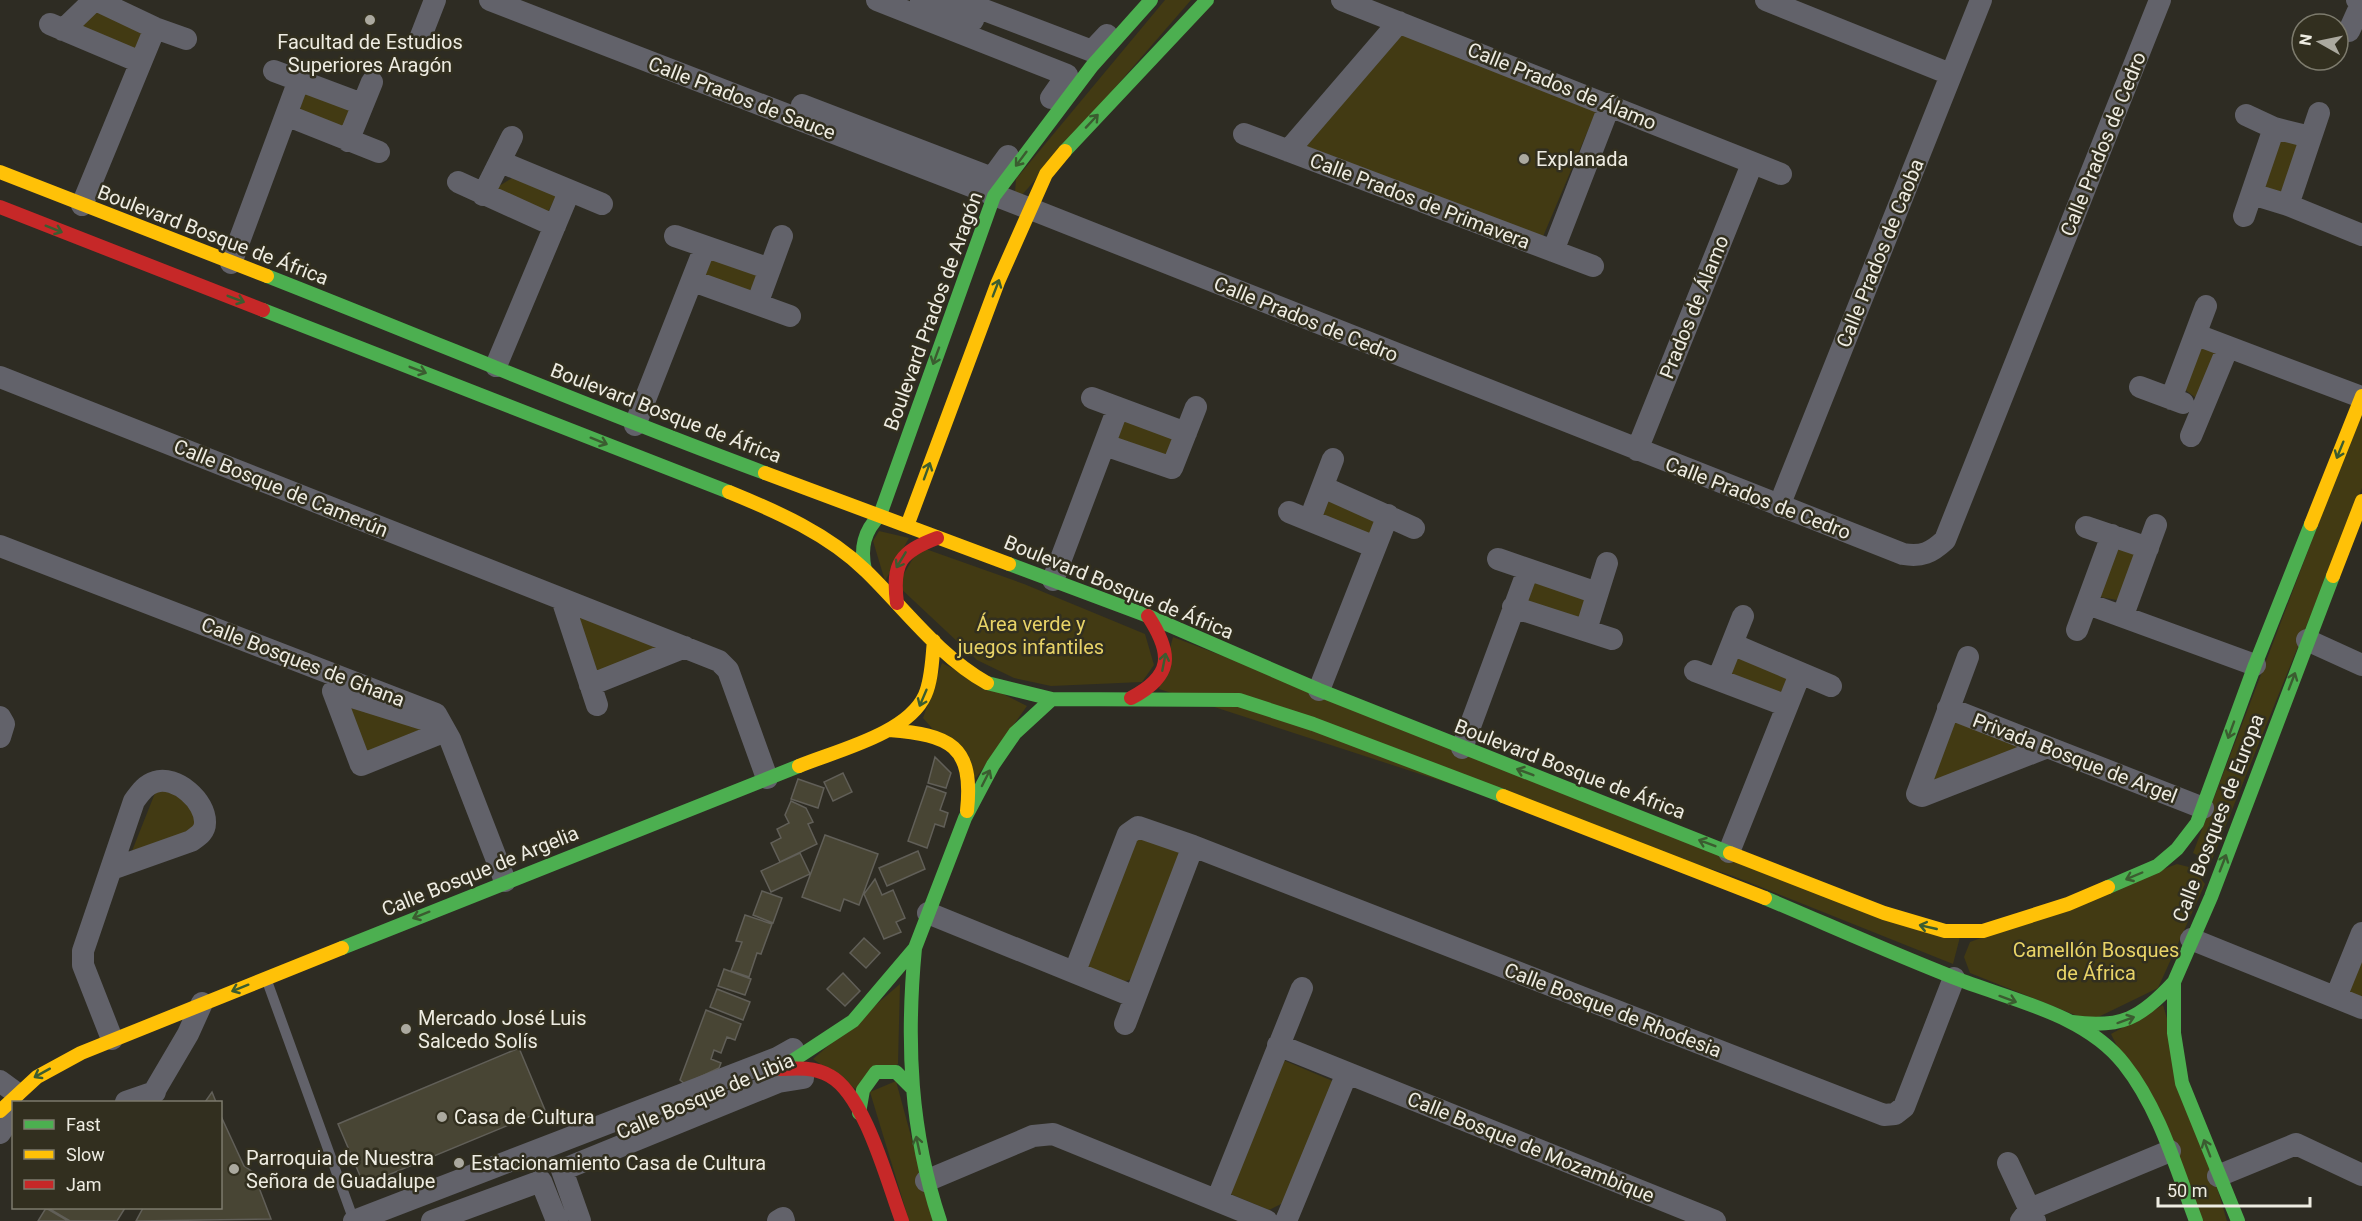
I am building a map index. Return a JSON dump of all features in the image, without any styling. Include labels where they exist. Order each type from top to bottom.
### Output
[{"type":"street","points":[[140,62],[56,27],[95,0],[155,28],[186,39]]},
{"type":"street","points":[[420,36],[435,0]]},
{"type":"street","name":"Calle Prados de Sauce","points":[[490,0],[1028,209]]},
{"type":"street","points":[[527,0],[992,178],[1067,75],[877,0]]},
{"type":"street","points":[[921,0],[1092,66]]},
{"type":"street","points":[[958,0],[1092,51],[1138,0]]},
{"type":"street","name":"Boulevard Prados de Aragón","points":[[865,570],[863,540],[872,522],[880,515],[994,196],[1092,66],[1150,0]]},
{"type":"street","points":[[907,526],[1028,209],[1046,174],[1072,142],[1207,0]]},
{"type":"street","name":"Calle Prados de Álamo","points":[[1342,0],[1610,104],[1780,174]]},
{"type":"street","points":[[1766,0],[1815,9],[1950,74]]},
{"type":"street","name":"Calle Prados de Caoba","points":[[1779,506],[1981,0]]},
{"type":"street","name":"Calle Prados de Cedro","points":[[1028,209],[1779,506],[1903,554],[1920,556],[1934,551],[1945,540],[2160,0]]},
{"type":"street","points":[[2350,29],[2362,2],[2357,0]]},
{"type":"street","name":"Calle Prados de Primavera","points":[[1288,151],[1399,22]]},
{"type":"street","points":[[82,205],[155,28]]},
{"type":"street","points":[[274,71],[362,104]]},
{"type":"street","points":[[231,263],[299,80]]},
{"type":"street","points":[[348,141],[372,82]]},
{"type":"street","name":"Calle Prados de Primavera","points":[[1553,250],[1610,104]]},
{"type":"street","points":[[2288,205],[2319,113]]},
{"type":"street","points":[[286,115],[379,152]]},
{"type":"street","points":[[2246,115],[2274,128],[2310,137]]},
{"type":"street","points":[[2244,216],[2274,128]]},
{"type":"street","name":"Calle Prados de Primavera","points":[[1244,134],[1593,266]]},
{"type":"street","points":[[483,195],[512,137]]},
{"type":"street","points":[[501,162],[569,192],[603,204]]},
{"type":"street","name":"Prados de Álamo","points":[[1637,450],[1752,164]]},
{"type":"street","name":"Boulevard Bosque de África","points":[[0,172],[496,366],[635,425],[1148,616],[1319,690],[1462,748],[1917,924],[1945,931],[1970,932],[2068,904],[2157,866],[2177,849],[2197,823],[2203,808]]},
{"type":"street","points":[[458,182],[555,226]]},
{"type":"street","points":[[496,366],[569,192]]},
{"type":"street","points":[[2252,194],[2288,205],[2362,235]]},
{"type":"street","points":[[1,211],[778,512],[835,545],[865,570],[934,641],[971,674],[989,684],[1052,699],[1237,699],[1313,724],[1718,878],[1956,971],[2069,1021],[2098,1039],[2122,1062],[2140,1088],[2170,1151],[2196,1221]]},
{"type":"street","points":[[675,236],[770,269]]},
{"type":"street","points":[[757,304],[782,236]]},
{"type":"street","points":[[635,425],[705,247]]},
{"type":"street","points":[[693,281],[790,316]]},
{"type":"street","points":[[2171,399],[2206,306]]},
{"type":"street","points":[[2197,335],[2362,397]]},
{"type":"street","points":[[2191,436],[2228,347]]},
{"type":"street","name":"Calle Bosque de Camerún","points":[[0,377],[685,647],[726,666],[767,778]]},
{"type":"street","points":[[2140,387],[2202,410]]},
{"type":"street","name":"Calle Bosques de Europa","points":[[2203,808],[2255,664],[2362,397]]},
{"type":"street","points":[[1092,399],[1186,433]]},
{"type":"street","points":[[1105,445],[1172,468],[1196,407]]},
{"type":"street","points":[[1053,580],[1118,408]]},
{"type":"street","points":[[1333,459],[1323,488],[1300,516],[1375,547]]},
{"type":"street","points":[[1323,488],[1414,528]]},
{"type":"street","name":"Calle Bosques de Europa","points":[[2238,1221],[2182,1083],[2174,1033],[2174,982],[2211,897],[2307,640],[2362,501]]},
{"type":"street","points":[[1319,690],[1388,515]]},
{"type":"street","points":[[2123,615],[2156,525]]},
{"type":"street","points":[[2086,527],[2148,548]]},
{"type":"street","points":[[2077,630],[2112,535]]},
{"type":"street","points":[[897,603],[894,577],[902,556],[909,548],[937,538]]},
{"type":"street","name":"Calle Bosques de Ghana","points":[[0,546],[433,712],[441,720],[444,737],[505,881]]},
{"type":"street","points":[[1498,559],[1598,593]]},
{"type":"street","points":[[1586,630],[1607,563]]},
{"type":"street","points":[[1462,748],[1528,570]]},
{"type":"street","points":[[562,599],[593,695],[685,647]]},
{"type":"street","points":[[2088,604],[2255,664]]},
{"type":"street","points":[[1514,607],[1612,639]]},
{"type":"street","points":[[1131,698],[1154,685],[1165,664],[1166,648],[1162,635],[1148,616]]},
{"type":"street","points":[[1718,679],[1743,616]]},
{"type":"street","points":[[2307,640],[2362,665]]},
{"type":"street","name":"Calle Bosque de Argelia","points":[[268,985],[505,881],[889,730],[913,716],[923,703],[929,684],[934,641]]},
{"type":"street","points":[[1732,644],[1831,686]]},
{"type":"street","points":[[1968,657],[1916,790],[1919,796],[2045,748]]},
{"type":"street","points":[[316,667],[357,774],[444,737]]},
{"type":"street","points":[[1695,671],[1787,706]]},
{"type":"street","points":[[1729,852],[1800,674]]},
{"type":"street","name":"Calle Bosque de Libia","points":[[394,1221],[780,1069],[853,1022],[915,948],[965,818],[993,765],[1015,733],[1052,699]]},
{"type":"street","name":"Privada Bosque de Argel","points":[[1948,708],[2045,748],[2203,808]]},
{"type":"street","points":[[0,717],[4,724],[0,737]]},
{"type":"street","points":[[889,730],[938,736],[954,747],[965,763],[970,791],[965,818]]},
{"type":"street","points":[[0,1111],[37,1075],[111,1039],[199,1011],[268,985],[625,840],[899,742],[922,742],[945,752],[957,773],[958,800],[954,820],[908,939],[868,992],[847,1014],[825,1031],[777,1058],[354,1221]]},
{"type":"street","name":"Calle Bosque de Rhodesia","points":[[1075,971],[1131,830],[1142,827],[1884,1115],[1895,1114],[1904,1107],[1956,971]]},
{"type":"street","points":[[1125,1024],[1193,846]]},
{"type":"street","points":[[2157,866],[2178,857],[2186,858]]},
{"type":"street","points":[[111,1039],[83,965],[83,951],[112,869]]},
{"type":"street","points":[[2208,870],[2211,897]]},
{"type":"street","points":[[928,913],[1135,997]]},
{"type":"street","points":[[1962,947],[1970,932]]},
{"type":"street","points":[[2336,997],[2362,933]]},
{"type":"street","points":[[2191,939],[2362,1008]]},
{"type":"street","points":[[915,948],[910,991],[908,1061],[916,1135],[926,1181],[940,1221]]},
{"type":"street","points":[[2069,1021],[2106,1026],[2132,1019],[2156,1002],[2174,982]]},
{"type":"street","points":[[1216,1200],[1302,988]]},
{"type":"street","points":[[12,1097],[30,1093],[76,1068],[199,1011]]},
{"type":"street","points":[[131,1101],[152,1097],[199,1011]]},
{"type":"street","name":"Calle Bosque de Mozambique","points":[[1278,1045],[1715,1221]]},
{"type":"street","points":[[780,1069],[799,1068],[824,1072],[838,1081],[859,1113],[902,1221]]},
{"type":"street","points":[[859,1113],[867,1080],[876,1072],[896,1072],[911,1087]]},
{"type":"street","points":[[1286,1221],[1347,1074]]},
{"type":"street","points":[[580,1221],[562,1170],[778,1082],[796,1078],[815,1079],[833,1087],[847,1102],[893,1221]]},
{"type":"street","points":[[0,1133],[12,1097]]},
{"type":"street","points":[[926,1181],[1033,1136],[1053,1134],[1267,1221]]},
{"type":"street","points":[[2218,1176],[2296,1144],[2362,1175]]},
{"type":"street","points":[[2008,1163],[2029,1217],[2170,1151]]},
{"type":"street","points":[[545,1161],[567,1221]]},
{"type":"street","points":[[432,1221],[541,1181],[557,1221]]},
{"type":"street","points":[[778,1221],[783,1218],[784,1221]]},
{"type":"lane","points":[[268,985],[354,1221]]},
{"type":"green space","points":[[1165,0],[1191,0],[1022,195],[1015,192],[1016,179]]},
{"type":"green space","points":[[96,4],[145,29],[134,53],[73,25]]},
{"type":"green space","points":[[1401,34],[1597,109],[1542,239],[1306,146]]},
{"type":"green space","points":[[305,93],[352,107],[342,134],[298,116]]},
{"type":"green space","points":[[2282,138],[2301,145],[2283,195],[2258,187]]},
{"type":"green space","points":[[515,176],[557,194],[546,216],[488,193]]},
{"type":"green space","points":[[713,256],[760,271],[752,295],[704,278]]},
{"type":"green space","points":[[2199,345],[2220,353],[2200,401],[2184,389]]},
{"type":"green space","points":[[2362,409],[2362,488],[2211,862],[2193,853]]},
{"type":"green space","points":[[1123,419],[1181,440],[1173,462],[1116,443]]},
{"type":"green space","points":[[1323,495],[1379,518],[1371,539],[1315,516]]},
{"type":"green space","points":[[879,531],[909,538],[885,581],[873,541]]},
{"type":"green space","points":[[2113,545],[2140,552],[2122,601],[2095,596]]},
{"type":"green space","name":"Área verde y juegos infantiles","points":[[920,547],[1024,584],[1145,634],[1154,665],[1142,682],[1051,686],[1014,678],[977,660],[897,585]]},
{"type":"green space","points":[[1530,579],[1589,599],[1582,623],[1521,604]]},
{"type":"green space","points":[[574,611],[666,648],[594,673]]},
{"type":"green space","points":[[1173,637],[1960,937],[1953,964],[1733,876],[1159,689]]},
{"type":"green space","points":[[1737,652],[1788,675],[1780,697],[1729,677]]},
{"type":"green space","points":[[942,663],[1027,706],[976,778],[923,718]]},
{"type":"green space","points":[[333,691],[438,734],[361,765]]},
{"type":"green space","points":[[1952,713],[2024,747],[1923,788]]},
{"type":"green space","points":[[157,788],[192,800],[203,826],[132,851]]},
{"type":"green space","points":[[1136,835],[1182,853],[1137,977],[1123,982],[1084,965]]},
{"type":"green space","name":"Camellón Bosques de África","points":[[2177,864],[2193,868],[2205,884],[2158,988],[2090,1021],[1970,973],[1964,957],[1970,942]]},
{"type":"green space","points":[[2362,933],[2362,1006],[2336,997]]},
{"type":"green space","points":[[900,984],[898,1064],[857,1090],[813,1059]]},
{"type":"green space","points":[[2163,1005],[2227,1221],[2203,1221],[2111,1034]]},
{"type":"green space","points":[[1283,1060],[1335,1082],[1285,1202],[1269,1210],[1228,1193]]},
{"type":"green space","points":[[896,1081],[934,1221],[909,1221],[870,1092]]},
{"type":"building","points":[[935,757],[951,773],[946,788],[928,783]]},
{"type":"building","points":[[843,773],[852,792],[833,801],[824,782]]},
{"type":"building","points":[[798,779],[824,788],[818,808],[791,799]]},
{"type":"building","points":[[927,786],[946,793],[940,810],[948,813],[944,827],[935,824],[927,848],[908,841]]},
{"type":"building","points":[[791,801],[806,808],[813,822],[808,824],[817,844],[780,862],[771,843],[781,838],[777,829],[789,823],[785,815]]},
{"type":"building","points":[[825,835],[878,854],[859,905],[844,899],[840,911],[802,897]]},
{"type":"building","points":[[918,851],[925,869],[887,886],[879,868]]},
{"type":"building","points":[[800,853],[810,874],[771,892],[761,871]]},
{"type":"building","points":[[875,879],[882,895],[893,890],[905,918],[896,922],[901,932],[884,939],[864,894]]},
{"type":"building","points":[[762,891],[782,898],[773,923],[753,915]]},
{"type":"building","points":[[745,915],[772,924],[761,954],[757,953],[749,977],[731,971],[742,942],[736,941]]},
{"type":"building","points":[[864,938],[880,953],[866,968],[850,953]]},
{"type":"building","points":[[724,969],[751,979],[745,995],[718,986]]},
{"type":"building","points":[[843,973],[860,991],[845,1006],[827,989]]},
{"type":"building","points":[[717,989],[750,1002],[743,1020],[710,1007]]},
{"type":"building","points":[[706,1010],[741,1024],[735,1040],[727,1037],[721,1053],[714,1050],[711,1059],[721,1063],[719,1068],[685,1084],[680,1080]]},
{"type":"building","name":"Casa de Cultura","points":[[519,1048],[545,1110],[364,1185],[338,1124]]},
{"type":"building","name":"Parroquia de Nuestra Señora de Guadalupe","points":[[212,1092],[216,1101],[206,1101]]},
{"type":"building","name":"Parroquia de Nuestra Señora de Guadalupe","points":[[222,1118],[244,1166],[253,1172],[271,1219],[136,1221],[142,1209],[222,1209]]},
{"type":"building","points":[[48,1209],[68,1221],[38,1221]]},
{"type":"building","points":[[50,1209],[124,1209],[117,1221],[70,1221]]},
{"type":"traffic: fast","points":[[865,570],[863,547],[867,534],[880,515],[994,196],[1092,66],[1151,0]]},
{"type":"traffic: fast","points":[[1065,151],[1207,0]]},
{"type":"traffic: fast","points":[[267,276],[765,473]]},
{"type":"traffic: fast","points":[[263,310],[729,492]]},
{"type":"traffic: fast","points":[[2108,887],[2157,866],[2177,849],[2197,823],[2255,665],[2311,524]]},
{"type":"traffic: fast","points":[[1009,564],[1148,616],[1319,690],[1730,853]]},
{"type":"traffic: fast","points":[[2238,1221],[2182,1083],[2174,1033],[2174,982],[2211,897],[2333,576]]},
{"type":"traffic: fast","points":[[987,683],[1052,699],[1239,700],[1313,724],[1503,796]]},
{"type":"traffic: fast","points":[[780,1069],[853,1021],[915,948],[965,818],[993,765],[1015,733],[1052,699]]},
{"type":"traffic: fast","points":[[342,948],[799,766]]},
{"type":"traffic: fast","points":[[1765,898],[1931,968],[2046,1010],[2089,1033],[2108,1047],[2136,1081],[2157,1119],[2196,1221]]},
{"type":"traffic: fast","points":[[915,948],[911,1018],[913,1086],[922,1154],[940,1221]]},
{"type":"traffic: fast","points":[[2072,1022],[2104,1024],[2129,1018],[2151,1004],[2174,982]]},
{"type":"traffic: fast","points":[[859,1113],[863,1090],[876,1072],[896,1072],[911,1087]]},
{"type":"traffic: slow","points":[[907,526],[998,282],[1046,174],[1065,151]]},
{"type":"traffic: slow","points":[[0,172],[267,276]]},
{"type":"traffic: slow","points":[[2311,524],[2362,396]]},
{"type":"traffic: slow","points":[[765,473],[1009,564]]},
{"type":"traffic: slow","points":[[729,492],[802,525],[835,546],[866,571],[938,646],[987,683]]},
{"type":"traffic: slow","points":[[2333,576],[2362,501]]},
{"type":"traffic: slow","points":[[799,766],[869,740],[887,731],[916,709],[925,695],[929,682],[934,641]]},
{"type":"traffic: slow","points":[[889,730],[928,735],[954,748],[966,771],[967,811]]},
{"type":"traffic: slow","points":[[1503,796],[1765,898]]},
{"type":"traffic: slow","points":[[1730,853],[1884,913],[1945,931],[1983,931],[2068,904],[2108,887]]},
{"type":"traffic: slow","points":[[0,1111],[37,1077],[81,1053],[342,948]]},
{"type":"traffic: jam","points":[[0,207],[263,310]]},
{"type":"traffic: jam","points":[[897,603],[896,578],[901,561],[914,548],[937,538]]},
{"type":"traffic: jam","points":[[1131,698],[1155,681],[1165,663],[1162,642],[1148,616]]},
{"type":"traffic: jam","points":[[780,1069],[799,1068],[818,1071],[830,1076],[843,1086],[854,1101],[874,1142],[902,1221]]},
{"type":"place","name":"Facultad de Estudios Superiores Aragón","points":[[370,20]]},
{"type":"place","name":"Explanada","points":[[1524,159]]},
{"type":"place","name":"Mercado José Luis Salcedo Solís","points":[[406,1029]]},
{"type":"place","name":"Casa de Cultura","points":[[442,1117]]},
{"type":"place","name":"Estacionamiento Casa de Cultura","points":[[459,1163]]},
{"type":"place","name":"Parroquia de Nuestra Señora de Guadalupe","points":[[234,1169]]}]
